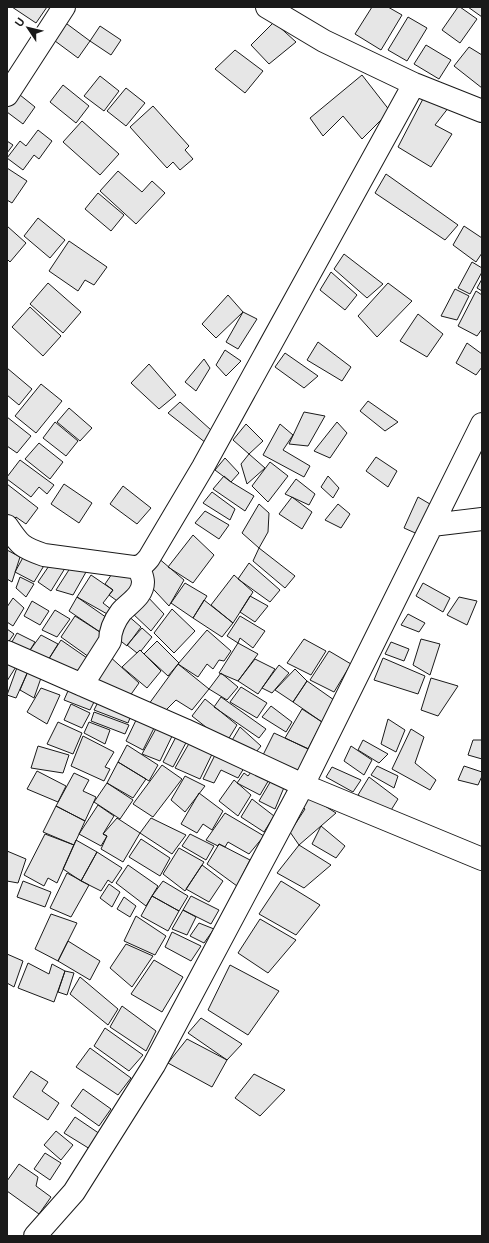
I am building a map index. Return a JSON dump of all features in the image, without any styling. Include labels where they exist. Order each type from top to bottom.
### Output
[{"type":"street","points":[[7,95],[64,7]]},
{"type":"street","points":[[267,7],[324,41],[414,84],[482,111]]},
{"type":"street","points":[[7,526],[20,545],[44,555],[139,567],[149,558],[203,467],[414,84]]},
{"type":"street","points":[[35,1236],[74,1192],[154,1065],[303,785],[482,424]]},
{"type":"street","points":[[432,525],[482,519]]},
{"type":"street","points":[[82,685],[110,641],[110,633],[122,612],[129,606],[141,590],[143,582],[139,567]]},
{"type":"street","points":[[7,652],[185,730],[303,785],[482,858]]},
{"type":"building","points":[[12,7],[47,7],[36,23]]},
{"type":"building","points":[[372,7],[388,7],[402,15],[381,50],[355,34]]},
{"type":"building","points":[[458,7],[477,19],[460,43],[442,30]]},
{"type":"building","points":[[468,7],[482,7],[482,17]]},
{"type":"building","points":[[408,17],[427,28],[407,61],[388,50]]},
{"type":"building","points":[[63,21],[90,41],[78,58],[51,38]]},
{"type":"building","points":[[274,22],[296,42],[269,64],[251,45]]},
{"type":"building","points":[[100,26],[121,40],[111,55],[90,41]]},
{"type":"building","points":[[426,45],[451,60],[439,79],[414,64]]},
{"type":"building","points":[[469,47],[482,55],[482,88],[454,66]]},
{"type":"building","points":[[235,50],[263,71],[245,93],[215,69]]},
{"type":"building","points":[[362,75],[390,111],[362,139],[343,116],[323,136],[310,118]]},
{"type":"building","points":[[100,76],[119,91],[104,111],[84,96]]},
{"type":"building","points":[[63,85],[89,106],[76,123],[50,102]]},
{"type":"building","points":[[126,88],[145,103],[126,126],[107,111]]},
{"type":"building","points":[[15,91],[35,107],[23,124],[7,112],[7,101]]},
{"type":"building","points":[[425,95],[449,107],[435,125],[452,134],[431,167],[398,147]]},
{"type":"building","points":[[153,106],[189,146],[185,150],[193,159],[180,170],[173,162],[167,168],[130,127]]},
{"type":"building","points":[[82,121],[119,154],[100,175],[63,142]]},
{"type":"building","points":[[38,130],[52,141],[39,159],[34,155],[23,170],[7,158],[20,141],[26,146]]},
{"type":"building","points":[[7,141],[13,145],[7,153]]},
{"type":"building","points":[[7,168],[27,181],[12,203],[7,200]]},
{"type":"building","points":[[118,171],[142,192],[152,181],[165,193],[136,224],[100,191]]},
{"type":"building","points":[[386,174],[458,225],[445,240],[375,193]]},
{"type":"building","points":[[98,193],[124,215],[111,231],[85,209]]},
{"type":"building","points":[[38,218],[65,240],[50,258],[24,236]]},
{"type":"building","points":[[7,226],[26,243],[10,262],[7,259]]},
{"type":"building","points":[[464,226],[482,238],[482,253],[476,262],[453,245]]},
{"type":"building","points":[[69,241],[107,267],[94,285],[85,280],[78,291],[49,271]]},
{"type":"building","points":[[344,254],[383,284],[367,298],[334,269]]},
{"type":"building","points":[[472,262],[482,268],[482,272],[470,294],[458,288]]},
{"type":"building","points":[[331,272],[357,295],[345,310],[320,290]]},
{"type":"building","points":[[482,279],[482,291],[477,288]]},
{"type":"building","points":[[48,283],[81,312],[63,333],[30,304]]},
{"type":"building","points":[[388,283],[412,301],[377,337],[358,316]]},
{"type":"building","points":[[455,289],[469,296],[457,320],[441,316]]},
{"type":"building","points":[[476,291],[482,295],[482,329],[477,336],[458,326]]},
{"type":"building","points":[[228,295],[243,312],[216,338],[202,324]]},
{"type":"building","points":[[30,307],[61,336],[43,356],[12,327]]},
{"type":"building","points":[[243,312],[257,319],[238,349],[226,342]]},
{"type":"building","points":[[418,314],[443,334],[427,357],[400,341]]},
{"type":"building","points":[[318,342],[351,367],[342,381],[307,360]]},
{"type":"building","points":[[467,343],[482,354],[482,367],[476,375],[456,363]]},
{"type":"building","points":[[225,350],[241,361],[226,376],[216,365]]},
{"type":"building","points":[[285,353],[318,376],[304,388],[275,367]]},
{"type":"building","points":[[204,359],[210,368],[196,391],[185,382]]},
{"type":"building","points":[[149,364],[176,395],[159,409],[131,383]]},
{"type":"building","points":[[7,368],[32,389],[19,405],[7,395]]},
{"type":"building","points":[[41,384],[62,401],[36,433],[15,416]]},
{"type":"building","points":[[368,401],[398,422],[385,431],[360,411]]},
{"type":"building","points":[[180,402],[211,430],[206,443],[168,413]]},
{"type":"building","points":[[69,408],[92,428],[80,441],[57,422]]},
{"type":"building","points":[[304,412],[325,416],[308,446],[289,444]]},
{"type":"building","points":[[7,417],[31,436],[17,453],[7,446]]},
{"type":"building","points":[[55,422],[78,441],[66,456],[43,438]]},
{"type":"building","points":[[337,422],[347,433],[330,458],[314,451]]},
{"type":"building","points":[[246,424],[263,441],[249,454],[233,440]]},
{"type":"building","points":[[280,424],[293,435],[283,450],[310,466],[304,477],[263,455]]},
{"type":"building","points":[[39,443],[63,462],[50,479],[25,459]]},
{"type":"building","points":[[249,454],[265,468],[247,484],[241,464]]},
{"type":"building","points":[[376,457],[397,471],[388,487],[366,471]]},
{"type":"building","points":[[225,458],[239,473],[231,482],[215,470]]},
{"type":"building","points":[[20,460],[54,485],[47,494],[39,487],[31,497],[7,479]]},
{"type":"building","points":[[270,462],[288,476],[268,502],[252,486]]},
{"type":"building","points":[[224,476],[254,496],[245,511],[213,489]]},
{"type":"building","points":[[328,476],[339,488],[333,498],[321,487]]},
{"type":"building","points":[[296,479],[315,494],[309,505],[285,494]]},
{"type":"building","points":[[7,484],[38,508],[26,524],[16,517],[10,524],[7,522]]},
{"type":"building","points":[[64,484],[92,503],[79,523],[51,504]]},
{"type":"building","points":[[123,486],[151,508],[137,524],[110,504]]},
{"type":"building","points":[[212,492],[235,509],[230,520],[203,503]]},
{"type":"building","points":[[292,497],[312,512],[302,529],[279,514]]},
{"type":"building","points":[[418,497],[435,507],[422,536],[404,528]]},
{"type":"building","points":[[259,504],[269,513],[268,532],[259,548],[242,533]]},
{"type":"building","points":[[338,504],[350,514],[341,528],[325,520]]},
{"type":"building","points":[[205,511],[229,525],[219,539],[195,523]]},
{"type":"building","points":[[193,535],[214,555],[193,583],[168,567]]},
{"type":"building","points":[[259,548],[295,576],[285,588],[253,561]]},
{"type":"building","points":[[7,550],[20,557],[12,582],[7,579]]},
{"type":"building","points":[[26,552],[45,564],[34,582],[15,572]]},
{"type":"building","points":[[157,557],[184,580],[169,606],[143,578]]},
{"type":"building","points":[[53,560],[67,565],[51,591],[38,582]]},
{"type":"building","points":[[74,562],[90,565],[73,595],[56,590]]},
{"type":"building","points":[[249,563],[280,590],[270,602],[238,579]]},
{"type":"building","points":[[116,568],[136,581],[120,603],[109,595],[113,590],[105,584]]},
{"type":"building","points":[[91,575],[113,590],[103,603],[112,610],[109,615],[77,597]]},
{"type":"building","points":[[234,575],[253,592],[233,623],[211,605]]},
{"type":"building","points":[[20,577],[34,584],[26,597],[16,588]]},
{"type":"building","points":[[185,583],[207,596],[193,618],[171,603]]},
{"type":"building","points":[[423,583],[450,598],[443,612],[416,596]]},
{"type":"building","points":[[145,594],[164,614],[151,631],[131,612]]},
{"type":"building","points":[[250,596],[268,606],[255,622],[240,612]]},
{"type":"building","points":[[77,597],[110,620],[103,634],[69,611]]},
{"type":"building","points":[[459,597],[477,601],[467,625],[447,615]]},
{"type":"building","points":[[13,598],[24,608],[13,626],[7,622],[7,607]]},
{"type":"building","points":[[204,600],[233,623],[222,637],[193,618]]},
{"type":"building","points":[[32,601],[49,611],[40,625],[24,616]]},
{"type":"building","points":[[172,609],[195,631],[174,653],[154,633]]},
{"type":"building","points":[[55,610],[70,619],[57,637],[42,630]]},
{"type":"building","points":[[126,614],[141,627],[127,646],[112,634]]},
{"type":"building","points":[[408,614],[425,623],[419,632],[401,625]]},
{"type":"building","points":[[75,616],[103,634],[89,657],[61,637]]},
{"type":"building","points":[[240,616],[265,631],[253,648],[240,638],[238,643],[227,636]]},
{"type":"building","points":[[142,628],[152,637],[141,651],[140,650],[137,653],[127,645]]},
{"type":"building","points":[[7,629],[14,634],[7,644]]},
{"type":"building","points":[[207,630],[231,651],[224,661],[219,660],[213,669],[207,664],[198,677],[178,664]]},
{"type":"building","points":[[17,633],[35,642],[27,655],[9,647]]},
{"type":"building","points":[[41,635],[58,644],[45,665],[25,657]]},
{"type":"building","points":[[304,639],[326,651],[311,675],[287,663]]},
{"type":"building","points":[[421,639],[440,644],[430,675],[413,665]]},
{"type":"building","points":[[61,640],[87,658],[77,675],[45,665]]},
{"type":"building","points":[[157,641],[179,663],[168,676],[144,654]]},
{"type":"building","points":[[391,642],[409,649],[404,661],[385,654]]},
{"type":"building","points":[[238,643],[258,654],[238,681],[219,673]]},
{"type":"building","points":[[140,650],[161,671],[147,688],[122,667]]},
{"type":"building","points":[[329,651],[351,664],[334,692],[310,680]]},
{"type":"building","points":[[108,655],[139,683],[127,700],[92,676]]},
{"type":"building","points":[[7,657],[19,662],[7,681]]},
{"type":"building","points":[[383,658],[425,676],[418,694],[374,680]]},
{"type":"building","points":[[255,659],[275,669],[258,694],[238,681]]},
{"type":"building","points":[[19,662],[30,667],[16,698],[7,695]]},
{"type":"building","points":[[178,664],[209,689],[192,710],[176,700],[161,715],[146,708]]},
{"type":"building","points":[[279,665],[289,673],[272,693],[262,688]]},
{"type":"building","points":[[295,669],[307,681],[293,702],[275,690]]},
{"type":"building","points":[[28,671],[42,675],[34,698],[20,690]]},
{"type":"building","points":[[221,673],[238,687],[227,700],[209,689]]},
{"type":"building","points":[[431,678],[458,686],[438,716],[421,710]]},
{"type":"building","points":[[307,681],[334,700],[322,722],[293,702]]},
{"type":"building","points":[[71,684],[97,696],[90,710],[64,700]]},
{"type":"building","points":[[241,687],[267,703],[257,718],[230,702]]},
{"type":"building","points":[[41,688],[60,695],[47,724],[27,712]]},
{"type":"building","points":[[221,697],[266,729],[259,738],[214,707]]},
{"type":"building","points":[[100,698],[132,713],[128,723],[94,710]]},
{"type":"building","points":[[205,699],[237,725],[226,743],[192,716]]},
{"type":"building","points":[[71,704],[90,713],[82,728],[64,720]]},
{"type":"building","points":[[271,706],[292,722],[286,732],[262,717]]},
{"type":"building","points":[[302,709],[322,722],[308,749],[285,738]]},
{"type":"building","points":[[94,712],[129,725],[125,734],[91,721]]},
{"type":"building","points":[[138,716],[156,724],[143,750],[126,741]]},
{"type":"building","points":[[388,719],[405,730],[396,752],[381,744]]},
{"type":"building","points":[[58,722],[82,733],[73,754],[47,744]]},
{"type":"building","points":[[89,722],[110,730],[105,744],[84,733]]},
{"type":"building","points":[[158,725],[174,732],[160,761],[142,754]]},
{"type":"building","points":[[240,727],[261,746],[252,757],[231,742]]},
{"type":"building","points":[[411,729],[424,737],[415,763],[436,780],[430,790],[392,769]]},
{"type":"building","points":[[178,733],[188,739],[173,767],[163,762]]},
{"type":"building","points":[[274,733],[311,750],[298,772],[262,757]]},
{"type":"building","points":[[83,736],[114,752],[105,767],[110,769],[104,781],[71,766]]},
{"type":"building","points":[[191,740],[214,750],[200,779],[175,768]]},
{"type":"building","points":[[363,740],[388,754],[379,763],[358,750]]},
{"type":"building","points":[[473,740],[482,740],[482,759],[468,755]]},
{"type":"building","points":[[127,745],[158,765],[149,781],[118,762]]},
{"type":"building","points":[[38,746],[69,755],[63,773],[31,768]]},
{"type":"building","points":[[351,746],[372,760],[364,775],[344,761]]},
{"type":"building","points":[[217,751],[247,763],[238,778],[221,770],[214,783],[203,779]]},
{"type":"building","points":[[118,762],[146,779],[133,798],[107,783]]},
{"type":"building","points":[[162,765],[182,779],[153,817],[133,804]]},
{"type":"building","points":[[377,766],[398,776],[394,788],[371,775]]},
{"type":"building","points":[[464,766],[482,772],[478,785],[458,780]]},
{"type":"building","points":[[332,767],[361,780],[353,792],[326,777]]},
{"type":"building","points":[[254,768],[270,778],[260,795],[237,783],[244,773],[248,776]]},
{"type":"building","points":[[37,771],[66,786],[58,802],[27,789]]},
{"type":"building","points":[[74,773],[89,780],[83,791],[96,797],[85,821],[56,806]]},
{"type":"building","points":[[185,776],[205,786],[185,812],[171,800]]},
{"type":"building","points":[[369,777],[398,799],[388,815],[358,795]]},
{"type":"building","points":[[272,779],[285,785],[275,809],[259,801]]},
{"type":"building","points":[[234,780],[251,795],[238,816],[219,801]]},
{"type":"building","points":[[107,783],[133,800],[120,819],[94,802]]},
{"type":"building","points":[[199,793],[223,811],[212,830],[203,824],[197,833],[181,824]]},
{"type":"building","points":[[309,796],[336,813],[299,845],[290,832],[305,809],[299,803]]},
{"type":"building","points":[[252,799],[274,816],[264,832],[241,817]]},
{"type":"building","points":[[98,805],[114,816],[103,834],[107,836],[101,846],[79,834]]},
{"type":"building","points":[[56,806],[85,821],[74,845],[43,832]]},
{"type":"building","points":[[225,813],[264,836],[249,854],[228,842],[225,847],[219,844],[218,846],[206,840]]},
{"type":"building","points":[[117,818],[140,833],[123,862],[101,849],[107,836],[103,834]]},
{"type":"building","points":[[151,818],[186,835],[172,854],[140,833]]},
{"type":"building","points":[[321,826],[345,846],[336,858],[312,844]]},
{"type":"building","points":[[45,834],[74,845],[57,883],[48,878],[44,886],[24,875]]},
{"type":"building","points":[[190,834],[214,846],[206,860],[182,846]]},
{"type":"building","points":[[141,839],[170,858],[160,876],[129,857]]},
{"type":"building","points":[[76,840],[97,852],[81,881],[63,869]]},
{"type":"building","points":[[219,844],[250,860],[237,886],[207,864]]},
{"type":"building","points":[[299,845],[331,865],[304,888],[277,873]]},
{"type":"building","points":[[179,848],[204,862],[185,891],[163,874]]},
{"type":"building","points":[[7,851],[26,859],[18,883],[7,881]]},
{"type":"building","points":[[97,852],[122,868],[112,883],[108,880],[101,891],[81,881]]},
{"type":"building","points":[[128,865],[158,886],[146,906],[116,883]]},
{"type":"building","points":[[202,865],[223,881],[209,902],[186,889]]},
{"type":"building","points":[[67,873],[89,885],[71,917],[50,908]]},
{"type":"building","points":[[23,881],[51,892],[45,907],[17,897]]},
{"type":"building","points":[[163,881],[188,896],[179,911],[152,896]]},
{"type":"building","points":[[281,881],[320,905],[296,935],[259,914]]},
{"type":"building","points":[[109,884],[120,892],[112,907],[100,898]]},
{"type":"building","points":[[152,896],[179,911],[168,931],[141,916]]},
{"type":"building","points":[[191,896],[219,910],[211,924],[183,910]]},
{"type":"building","points":[[124,897],[136,906],[130,917],[117,909]]},
{"type":"building","points":[[183,910],[196,917],[187,935],[172,929]]},
{"type":"building","points":[[51,914],[77,923],[58,961],[35,949]]},
{"type":"building","points":[[136,916],[166,936],[155,955],[124,941]]},
{"type":"building","points":[[260,919],[296,940],[268,973],[238,953]]},
{"type":"building","points":[[199,923],[214,929],[204,943],[190,936]]},
{"type":"building","points":[[172,932],[201,946],[191,961],[165,947]]},
{"type":"building","points":[[68,941],[100,961],[90,980],[58,961]]},
{"type":"building","points":[[126,944],[153,956],[132,987],[110,968]]},
{"type":"building","points":[[7,954],[23,961],[14,987],[7,983]]},
{"type":"building","points":[[154,960],[183,977],[162,1012],[131,994]]},
{"type":"building","points":[[28,963],[49,974],[52,964],[65,971],[54,1002],[18,988]]},
{"type":"building","points":[[230,965],[279,991],[248,1035],[208,1010]]},
{"type":"building","points":[[65,971],[74,973],[67,995],[58,992]]},
{"type":"building","points":[[80,977],[118,1009],[108,1025],[70,994]]},
{"type":"building","points":[[122,1006],[156,1031],[146,1051],[110,1027]]},
{"type":"building","points":[[201,1018],[242,1044],[227,1060],[188,1033]]},
{"type":"building","points":[[105,1028],[143,1055],[129,1071],[94,1046]]},
{"type":"building","points":[[187,1039],[227,1060],[212,1087],[168,1063]]},
{"type":"building","points":[[90,1048],[131,1078],[118,1095],[76,1067]]},
{"type":"building","points":[[31,1071],[48,1082],[42,1091],[59,1103],[48,1120],[13,1097]]},
{"type":"building","points":[[254,1074],[285,1090],[260,1116],[235,1098]]},
{"type":"building","points":[[83,1089],[111,1109],[99,1126],[71,1106]]},
{"type":"building","points":[[75,1117],[100,1134],[90,1149],[64,1133]]},
{"type":"building","points":[[56,1131],[73,1145],[61,1160],[44,1145]]},
{"type":"building","points":[[45,1153],[61,1163],[50,1180],[34,1169]]},
{"type":"building","points":[[19,1164],[38,1177],[36,1186],[51,1197],[39,1214],[7,1191],[7,1181]]}]
